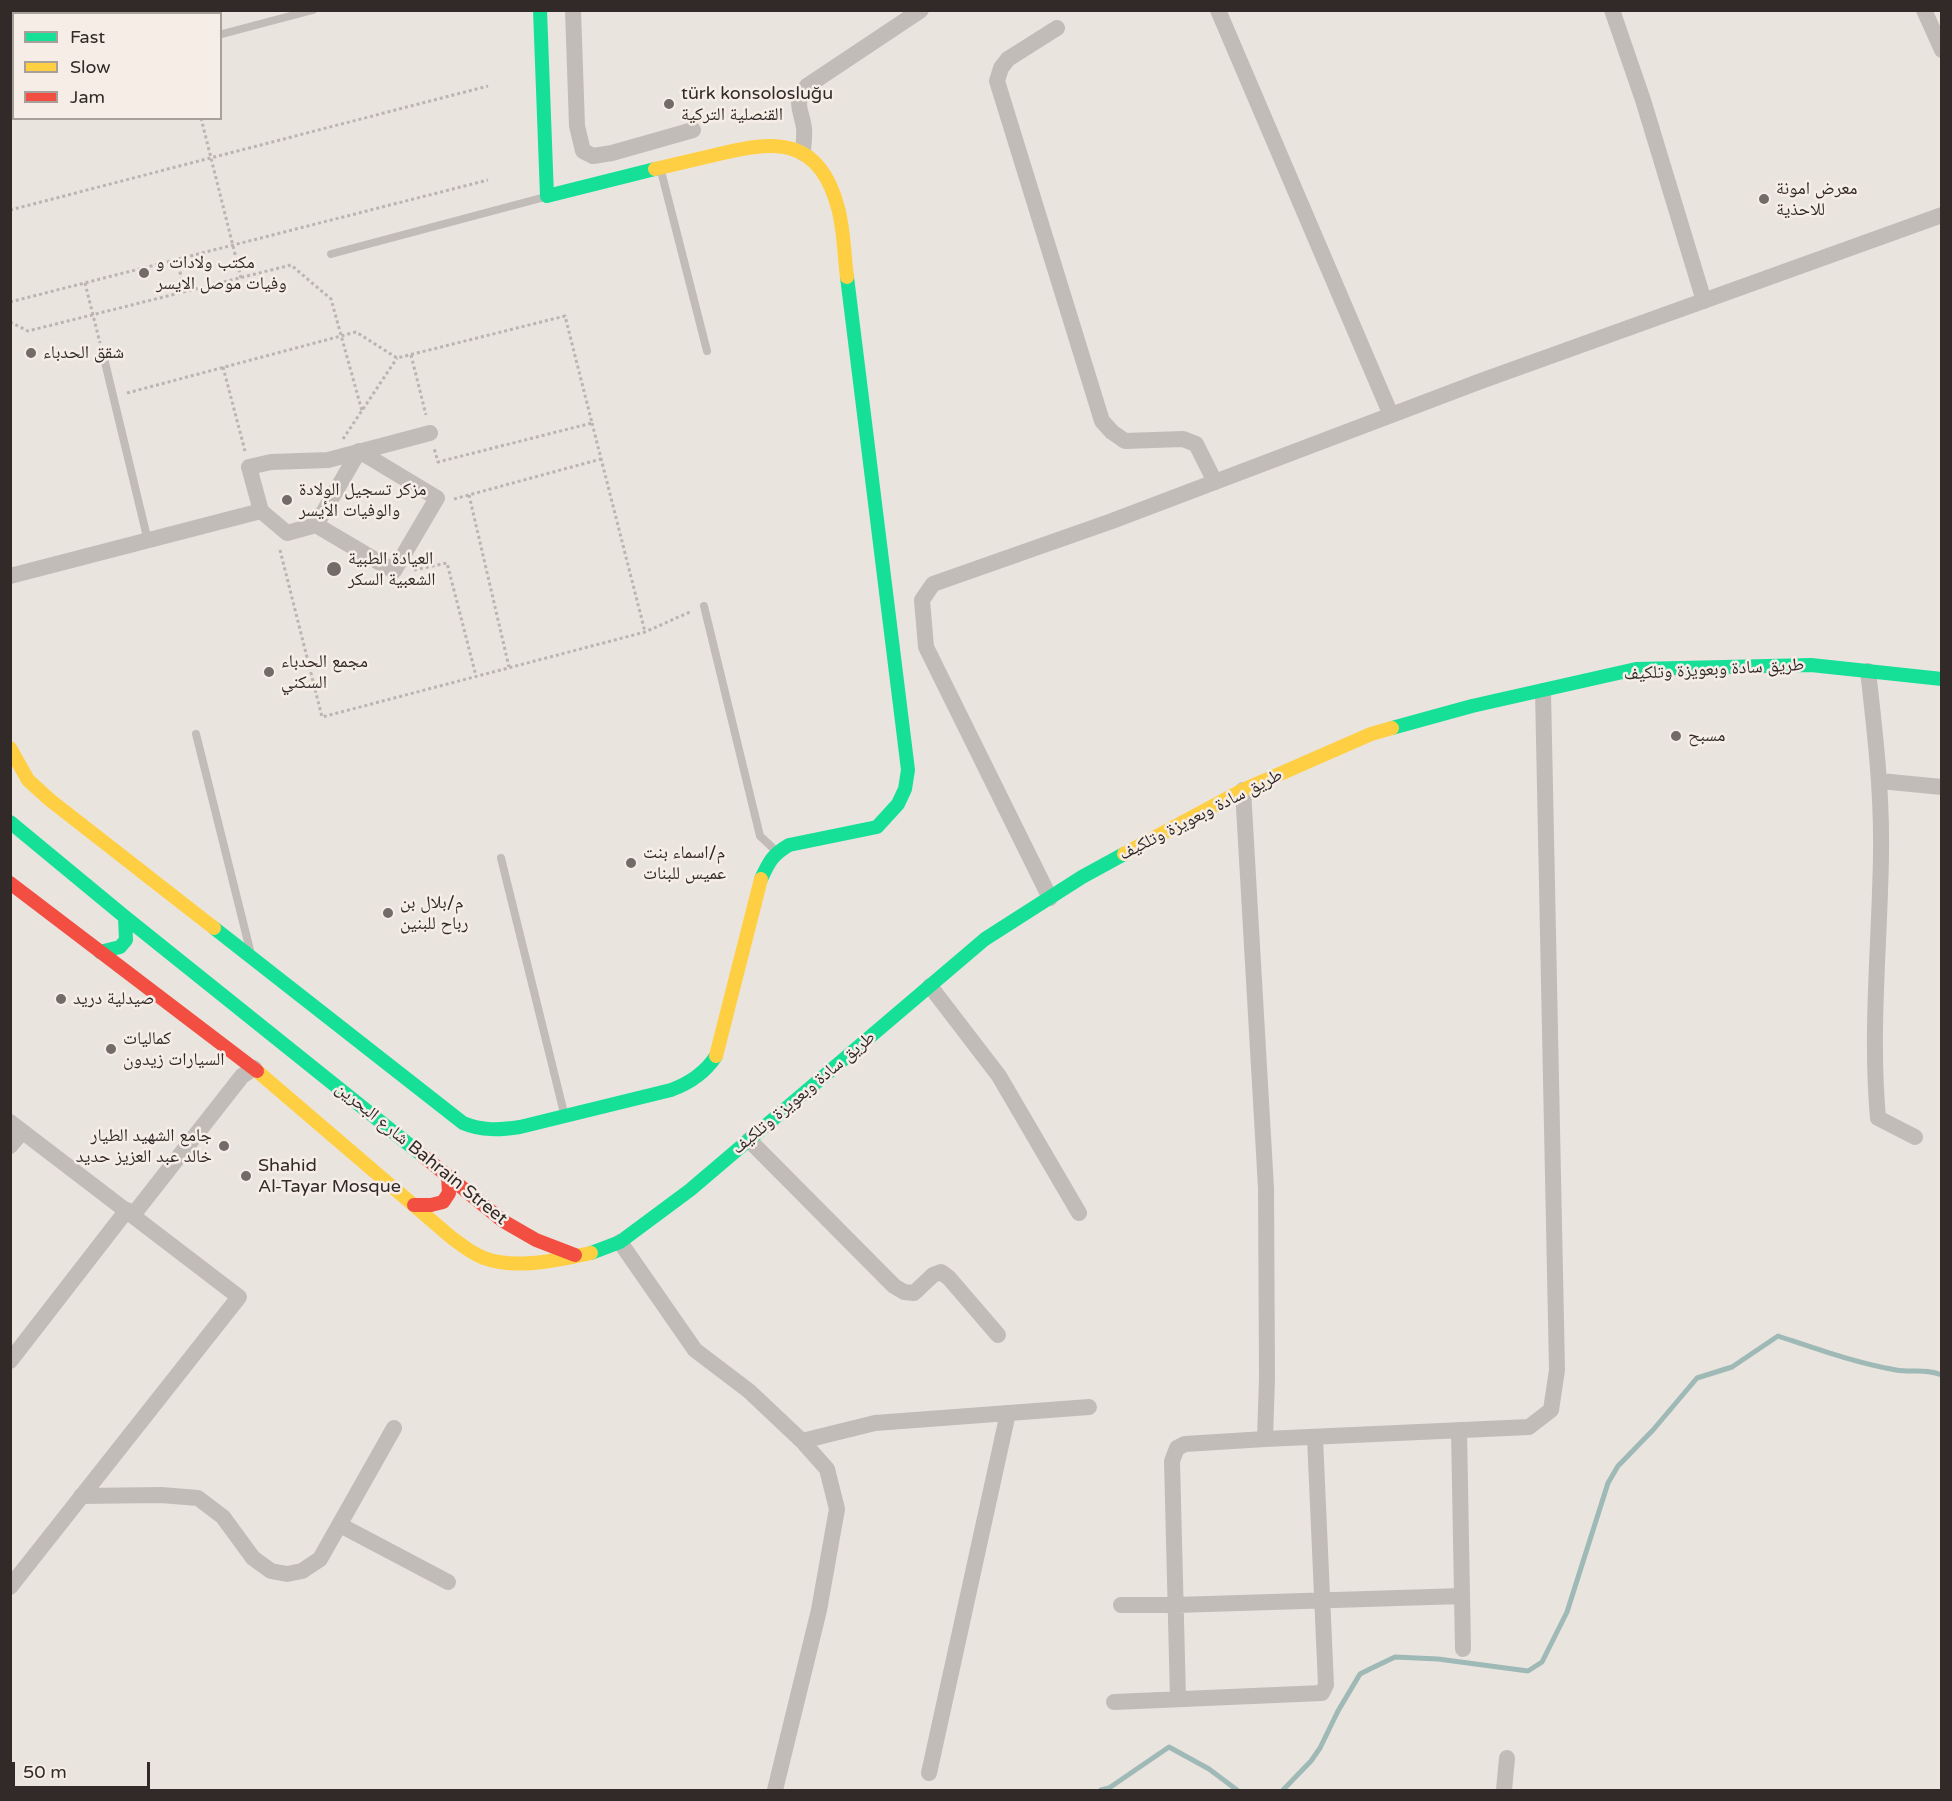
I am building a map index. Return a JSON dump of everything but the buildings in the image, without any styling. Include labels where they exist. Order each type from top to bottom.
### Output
[{"type":"main road","points":[[10,748],[28,780],[38,790],[463,1123],[475,1129],[501,1130],[686,1085],[701,1077],[711,1065],[718,1053],[758,888],[769,861],[777,852],[801,841],[877,827],[898,804],[905,789],[908,770],[839,210],[834,189],[816,161],[787,147],[768,145],[751,146],[547,196],[540,10]]},
{"type":"main road","name":"طريق سادة وبعويزة وتلكيف","points":[[578,1256],[599,1251],[620,1242],[690,1190],[985,939],[1083,877],[1243,790],[1371,734],[1472,706],[1636,669],[1811,665],[1941,679]]},
{"type":"main road","name":"شارع البحرين Bahrain Street","points":[[10,822],[481,1205],[521,1233],[578,1256]]},
{"type":"main road","points":[[10,883],[254,1068],[470,1251],[503,1263],[520,1264],[578,1256]]},
{"type":"main road","points":[[100,952],[120,947],[126,940],[125,917]]},
{"type":"main road","points":[[414,1205],[438,1206],[445,1202],[449,1194],[448,1176]]},
{"type":"street","points":[[573,10],[576,126],[583,151],[592,156],[612,153],[693,130]]},
{"type":"street","points":[[803,153],[804,128],[798,106],[800,95],[807,86],[921,10]]},
{"type":"street","points":[[1218,10],[1391,415]]},
{"type":"street","points":[[1612,10],[1643,100],[1704,301]]},
{"type":"street","points":[[1924,10],[1941,50]]},
{"type":"street","points":[[1057,28],[1008,59],[1001,68],[997,81],[1102,421],[1125,441],[1183,439],[1196,444],[1215,482]]},
{"type":"street","points":[[1050,898],[926,647],[922,600],[933,584],[1112,521],[1480,381],[1941,215]]},
{"type":"street","points":[[359,451],[316,525],[287,533],[267,516],[249,467],[271,462],[328,460],[359,451],[430,433]]},
{"type":"street","points":[[316,525],[394,571],[437,498],[359,451]]},
{"type":"street","points":[[10,576],[147,541],[267,516]]},
{"type":"street","points":[[1868,671],[1880,781],[1881,851],[1875,1087],[1878,1118],[1915,1137]]},
{"type":"street","points":[[1178,1699],[1172,1461],[1177,1448],[1185,1444],[1265,1439],[1529,1427],[1551,1410],[1557,1370],[1543,690]]},
{"type":"street","points":[[1880,781],[1941,787]]},
{"type":"street","points":[[1243,790],[1266,1188],[1265,1439]]},
{"type":"street","points":[[930,986],[999,1076],[1079,1214]]},
{"type":"street","points":[[10,1361],[242,1076],[254,1068]]},
{"type":"street","points":[[10,1146],[16,1127],[239,1297],[10,1587]]},
{"type":"street","points":[[749,1140],[894,1286],[904,1292],[914,1293],[933,1275],[941,1272],[949,1278],[998,1335]]},
{"type":"street","points":[[620,1242],[695,1350],[749,1391],[802,1440],[827,1469],[837,1509],[819,1610],[775,1791]]},
{"type":"street","points":[[802,1440],[875,1423],[1089,1407]]},
{"type":"street","points":[[929,1773],[1008,1413]]},
{"type":"street","points":[[81,1496],[161,1495],[198,1498],[223,1517],[253,1558],[271,1571],[287,1574],[302,1571],[320,1559],[394,1428]]},
{"type":"street","points":[[1459,1430],[1463,1649]]},
{"type":"street","points":[[1114,1702],[1322,1693],[1326,1685],[1315,1437]]},
{"type":"street","points":[[340,1525],[448,1582]]},
{"type":"street","points":[[1121,1605],[1462,1596]]},
{"type":"street","points":[[1504,1791],[1507,1758]]},
{"type":"lane","points":[[222,34],[313,10]]},
{"type":"lane","points":[[660,168],[707,351]]},
{"type":"lane","points":[[331,254],[547,196]]},
{"type":"lane","points":[[103,354],[147,541]]},
{"type":"lane","points":[[704,606],[760,836],[777,852]]},
{"type":"lane","points":[[196,734],[252,959]]},
{"type":"lane","points":[[501,858],[565,1116]]},
{"type":"path","points":[[10,210],[488,86]]},
{"type":"path","points":[[202,120],[241,278]]},
{"type":"path","points":[[10,302],[488,180]]},
{"type":"path","points":[[177,260],[185,292]]},
{"type":"path","points":[[10,322],[28,331],[291,265],[331,299],[343,335],[362,411]]},
{"type":"path","points":[[86,283],[103,354]]},
{"type":"path","points":[[328,460],[397,358],[566,316],[645,632]]},
{"type":"path","points":[[113,397],[356,332],[397,358]]},
{"type":"path","points":[[411,355],[438,462],[592,423]]},
{"type":"path","points":[[223,368],[249,467]]},
{"type":"path","points":[[432,506],[601,459]]},
{"type":"path","points":[[469,495],[509,668]]},
{"type":"path","points":[[267,516],[321,717],[645,632],[704,606]]},
{"type":"path","points":[[394,571],[409,571],[447,563],[476,676]]},
{"type":"waterway","points":[[1283,1790],[1311,1761],[1320,1748],[1360,1674],[1372,1668],[1395,1657],[1438,1659],[1528,1671],[1542,1662],[1567,1612],[1608,1483],[1618,1466],[1653,1430],[1697,1378],[1732,1367],[1778,1336],[1866,1364],[1942,1375]]},
{"type":"waterway","points":[[1101,1790],[1109,1788],[1169,1747],[1209,1769],[1237,1790]]},
{"type":"traffic: fast","points":[[540,10],[547,196],[655,169]]},
{"type":"traffic: fast","points":[[761,879],[772,859],[789,845],[877,827],[898,804],[905,789],[908,770],[847,277]]},
{"type":"traffic: fast","points":[[1392,728],[1472,706],[1636,669],[1811,665],[1942,679]]},
{"type":"traffic: fast","points":[[10,822],[422,1155]]},
{"type":"traffic: fast","points":[[591,1253],[620,1242],[690,1190],[985,939],[1082,877],[1124,854]]},
{"type":"traffic: fast","points":[[100,952],[120,947],[126,940],[125,917]]},
{"type":"traffic: fast","points":[[214,928],[463,1123],[484,1129],[520,1127],[671,1090],[696,1077],[716,1056]]},
{"type":"traffic: slow","points":[[655,169],[760,146],[778,146],[808,157],[820,168],[830,185],[838,208],[847,277]]},
{"type":"traffic: slow","points":[[1124,854],[1243,790],[1371,734],[1392,728]]},
{"type":"traffic: slow","points":[[10,748],[28,780],[50,800],[214,928]]},
{"type":"traffic: slow","points":[[716,1056],[761,879]]},
{"type":"traffic: slow","points":[[257,1071],[452,1238],[475,1254],[496,1262],[523,1264],[591,1253]]},
{"type":"traffic: jam","points":[[10,883],[257,1071]]},
{"type":"traffic: jam","points":[[422,1155],[503,1221],[536,1240],[575,1255]]},
{"type":"traffic: jam","points":[[414,1205],[443,1202],[449,1193],[448,1176]]},
{"type":"place","name":"türk konsolosluğu القنصلية التركية","points":[[669,104]]},
{"type":"place","name":"معرض امونة للاحذية","points":[[1764,199]]},
{"type":"place","name":"مكتب ولادات و وفيات موصل الايسر","points":[[144,273]]},
{"type":"place","name":"شقق الحدباء","points":[[31,353]]},
{"type":"place","name":"مزكر تسجيل الولادة والوفيات الأيسر","points":[[287,500]]},
{"type":"place","name":"العيادة الطبية الشعبية السكر","points":[[334,569]]},
{"type":"place","name":"مجمع الحدباء السكني","points":[[269,672]]},
{"type":"place","name":"مسبح","points":[[1676,736]]},
{"type":"place","name":"م/اسماء بنت عميس للبنات","points":[[631,863]]},
{"type":"place","name":"م/بلال بن رباح للبنين","points":[[388,913]]},
{"type":"place","name":"صيدلية دريد","points":[[61,999]]},
{"type":"place","name":"كماليات السيارات زيدون","points":[[111,1049]]},
{"type":"place","name":"جامع الشهيد الطيار خالد عبد العزيز حديد","points":[[224,1146]]},
{"type":"place","name":"Shahid Al-Tayar Mosque","points":[[246,1176]]}]
